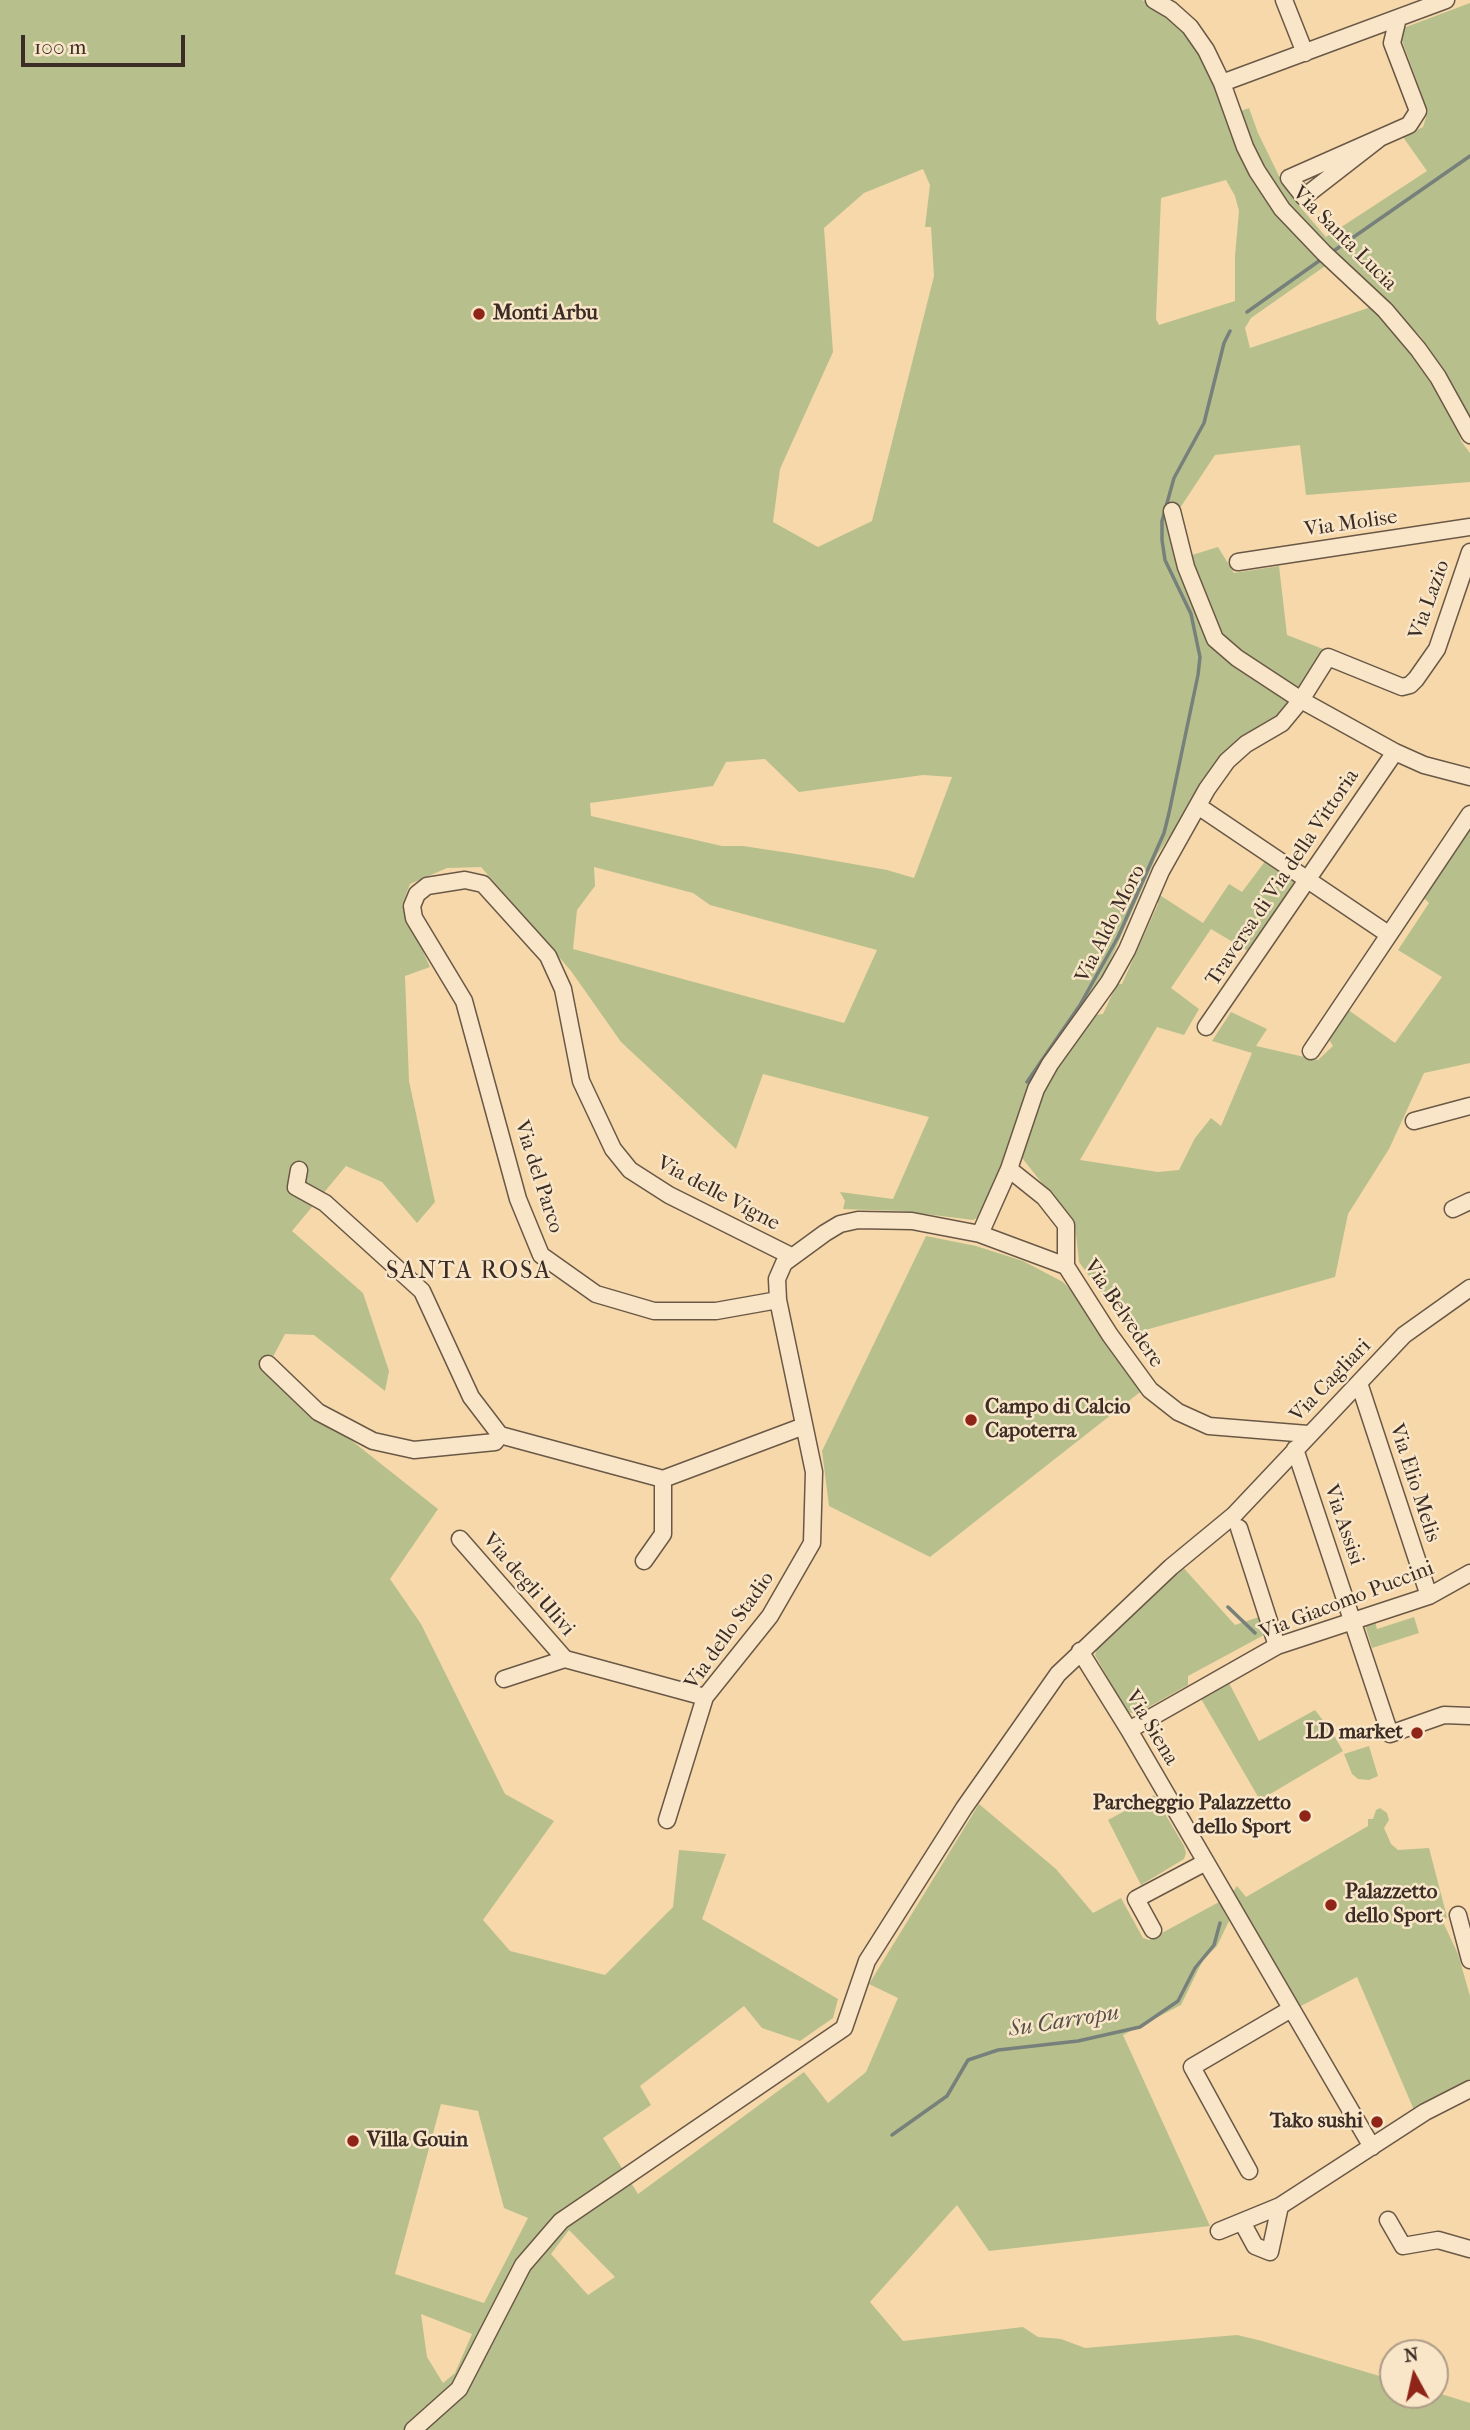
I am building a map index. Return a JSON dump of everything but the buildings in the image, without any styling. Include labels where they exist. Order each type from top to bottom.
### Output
[{"type":"street","name":"Via Santa Lucia","points":[[1154,0],[1171,10],[1190,27],[1206,50],[1222,83],[1245,147],[1282,209],[1315,245],[1385,310],[1418,349],[1438,377],[1470,435]]},
{"type":"street","points":[[1284,0],[1304,53]]},
{"type":"street","points":[[1222,83],[1446,0]]},
{"type":"street","points":[[1380,138],[1304,197],[1289,177],[1409,125],[1418,111],[1392,43],[1398,18]]},
{"type":"street","points":[[1369,29],[1392,43]]},
{"type":"street","points":[[1172,511],[1186,567],[1215,639],[1237,658],[1301,700],[1395,752],[1442,772],[1470,777]]},
{"type":"street","name":"Via Molise","points":[[1238,562],[1470,527]]},
{"type":"street","name":"Via Lazio","points":[[1301,700],[1328,657],[1402,687],[1410,685],[1437,649],[1470,552]]},
{"type":"street","name":"Via Aldo Moro","points":[[981,1234],[1009,1169],[1036,1089],[1050,1064],[1109,982],[1127,950],[1161,871],[1198,806],[1227,761],[1246,744],[1282,723],[1301,700]]},
{"type":"street","name":"Traversa di Via della Vittoria","points":[[1206,1027],[1395,752]]},
{"type":"street","points":[[1198,806],[1388,934]]},
{"type":"street","points":[[1311,1051],[1470,814]]},
{"type":"street","name":"Via delle Vigne","points":[[414,918],[413,900],[416,894],[427,886],[465,880],[483,884],[548,956],[563,989],[581,1082],[613,1149],[630,1170],[669,1195],[791,1256]]},
{"type":"street","name":"Via del Parco","points":[[414,918],[464,1001],[518,1199],[541,1255],[596,1294],[654,1311],[716,1311],[778,1300]]},
{"type":"street","points":[[1414,1121],[1470,1106]]},
{"type":"street","points":[[1009,1169],[1044,1197],[1066,1225],[1066,1266]]},
{"type":"street","points":[[299,1170],[296,1187],[325,1203],[422,1291],[471,1397],[500,1435],[663,1479],[804,1426],[778,1300],[779,1271],[791,1256]]},
{"type":"street","points":[[1453,1209],[1470,1201]]},
{"type":"street","name":"Via Belvedere","points":[[791,1256],[840,1224],[858,1220],[912,1221],[981,1234],[1066,1266],[1110,1335],[1150,1390],[1178,1412],[1209,1426],[1308,1434]]},
{"type":"street","name":"Via Cagliari","points":[[412,2430],[459,2389],[523,2265],[561,2221],[844,2028],[867,1961],[972,1797],[1058,1674],[1171,1567],[1237,1521],[1308,1434],[1404,1335],[1470,1288]]},
{"type":"street","points":[[268,1364],[318,1412],[373,1441],[414,1450],[495,1442],[500,1435]]},
{"type":"street","name":"Via Elio Melis","points":[[1359,1383],[1429,1596]]},
{"type":"street","name":"Via dello Stadio","points":[[667,1820],[705,1697],[769,1616],[812,1543],[814,1472],[804,1426]]},
{"type":"street","name":"Via Assisi","points":[[1295,1449],[1391,1734],[1444,1715],[1470,1716]]},
{"type":"street","points":[[644,1561],[663,1534],[663,1479]]},
{"type":"street","points":[[1237,1521],[1277,1646]]},
{"type":"street","name":"Via degli Ulivi","points":[[460,1539],[565,1659]]},
{"type":"street","name":"Via Giacomo Puccini","points":[[1129,1730],[1277,1646],[1429,1596],[1470,1573]]},
{"type":"street","name":"Via Siena","points":[[1080,1651],[1129,1730],[1371,2147]]},
{"type":"street","name":"Via degli Ulivi","points":[[503,1679],[565,1659],[705,1697]]},
{"type":"street","points":[[1153,1930],[1136,1899],[1206,1862]]},
{"type":"street","points":[[1458,1915],[1470,1960]]},
{"type":"street","points":[[1249,2171],[1192,2067],[1291,2009]]},
{"type":"street","points":[[1219,2231],[1280,2206],[1426,2112],[1470,2089]]},
{"type":"street","points":[[1242,2222],[1255,2246],[1270,2252],[1280,2206]]},
{"type":"street","points":[[1388,2220],[1403,2246],[1438,2240],[1470,2249]]},
{"type":"green space","points":[[0,0],[1142,0],[1163,12],[1192,41],[1209,69],[1229,126],[1328,264],[1251,318],[1245,328],[1250,348],[1374,306],[1434,384],[1454,420],[1461,441],[1470,453],[1470,482],[1306,495],[1300,445],[1215,455],[1176,514],[1179,559],[1218,547],[1234,573],[1279,566],[1287,635],[1323,649],[1284,715],[1228,750],[1157,855],[1101,981],[1030,1087],[990,1203],[979,1217],[973,1220],[901,1211],[843,1209],[845,1201],[840,1192],[893,1199],[929,1117],[763,1074],[736,1149],[621,1042],[571,971],[481,867],[447,868],[410,884],[402,905],[430,967],[405,976],[409,1081],[435,1202],[417,1223],[382,1182],[346,1166],[292,1231],[363,1293],[389,1371],[385,1391],[314,1335],[285,1334],[265,1372],[438,1509],[390,1579],[421,1624],[505,1794],[554,1821],[483,1920],[510,1951],[605,1975],[673,1907],[679,1850],[726,1854],[702,1919],[838,1999],[833,2018],[800,2041],[762,2028],[744,2006],[640,2086],[651,2105],[603,2138],[638,2194],[804,2072],[828,2103],[866,2072],[898,1998],[869,1984],[979,1804],[1056,1869],[1093,1913],[1121,1898],[1143,1938],[1149,1940],[1219,1902],[1229,1921],[1217,1946],[1203,1960],[1181,2005],[1123,2035],[1210,2226],[989,2251],[957,2205],[870,2302],[903,2341],[1023,2327],[1038,2337],[1061,2339],[1085,2348],[1237,2335],[1379,2376],[1379,2409],[1449,2409],[1449,2396],[1470,2403],[1470,2430],[0,2430]],"holes":[[[923,169],[930,185],[925,227],[931,227],[934,276],[872,521],[818,547],[773,522],[780,469],[833,352],[824,228],[864,193]],[[1226,180],[1235,196],[1239,211],[1235,301],[1159,325],[1156,319],[1161,198]],[[765,759],[799,792],[923,775],[952,777],[914,878],[887,870],[796,854],[743,846],[722,846],[591,816],[590,803],[713,786],[726,762]],[[594,867],[693,893],[710,905],[877,950],[844,1023],[573,949],[577,910],[595,886]],[[441,2104],[478,2111],[504,2208],[528,2218],[484,2303],[395,2274]],[[569,2230],[615,2277],[588,2295],[551,2254]],[[421,2314],[472,2334],[455,2373],[443,2383],[427,2357]]]},
{"type":"green space","points":[[1470,3],[1470,421],[1445,371],[1421,337],[1375,289],[1305,227],[1268,179],[1238,112],[1249,108],[1279,176],[1301,208],[1326,237],[1427,171],[1403,137],[1423,127],[1428,111],[1398,30]]},
{"type":"green space","points":[[1470,829],[1470,1063],[1424,1073],[1389,1149],[1348,1214],[1335,1277],[1131,1334],[1079,1262],[1075,1225],[1019,1154],[1042,1089],[1095,1015],[1103,1014],[1117,984],[1122,984],[1158,904],[1158,894],[1203,923],[1229,884],[1242,892],[1266,860],[1296,882],[1248,951],[1211,929],[1171,988],[1199,1009],[1184,1035],[1157,1027],[1080,1160],[1158,1172],[1179,1170],[1195,1138],[1211,1118],[1221,1126],[1252,1053],[1212,1041],[1231,1012],[1267,1029],[1256,1046],[1318,1060],[1333,1046],[1328,1038],[1347,1009],[1395,1043],[1442,977],[1398,950],[1429,903],[1423,897]]},
{"type":"green space","name":"Campo di Calcio Capoterra","points":[[926,1236],[976,1246],[1023,1261],[1063,1282],[1084,1304],[1144,1389],[930,1557],[829,1506],[822,1451]]},
{"type":"green space","points":[[1181,1565],[1235,1625],[1259,1617],[1264,1635],[1188,1676],[1188,1685],[1138,1713],[1131,1713],[1126,1711],[1095,1655],[1097,1649]]},
{"type":"green space","points":[[1414,1617],[1419,1633],[1372,1648],[1365,1625],[1375,1621],[1377,1629]]},
{"type":"green space","points":[[1228,1681],[1259,1741],[1315,1710],[1343,1751],[1260,1800],[1200,1697]]},
{"type":"green space","points":[[1369,1746],[1378,1776],[1369,1780],[1358,1779],[1352,1774],[1344,1754]]},
{"type":"green space","points":[[1154,1795],[1186,1853],[1184,1859],[1141,1885],[1108,1820]]},
{"type":"green space","points":[[1380,1808],[1387,1813],[1389,1820],[1384,1828],[1391,1844],[1398,1850],[1429,1848],[1447,1917],[1443,1922],[1458,1954],[1470,1996],[1470,2079],[1414,2110],[1357,1977],[1297,2008],[1232,1893],[1237,1886],[1246,1897],[1368,1826],[1368,1819],[1373,1819],[1376,1810]]},
{"type":"waterway","points":[[1335,250],[1470,156]]},
{"type":"waterway","points":[[1247,312],[1319,261]]},
{"type":"waterway","points":[[1027,1082],[1080,1005],[1118,937],[1164,833],[1200,657],[1191,614],[1165,560],[1162,521],[1174,478],[1204,423],[1224,343],[1230,331]]},
{"type":"waterway","points":[[1228,1607],[1255,1633]]},
{"type":"waterway","name":"Su Carropu","points":[[892,2135],[947,2096],[968,2060],[998,2050],[1078,2041],[1140,2027],[1178,2001],[1195,1968],[1214,1945],[1220,1923]]},
{"type":"place","name":"Monti Arbu","points":[[479,314]]},
{"type":"place","name":"Campo di Calcio Capoterra","points":[[971,1420]]},
{"type":"place","name":"LD market","points":[[1417,1733]]},
{"type":"place","name":"Parcheggio Palazzetto dello Sport","points":[[1305,1816]]},
{"type":"place","name":"Palazzetto dello Sport","points":[[1331,1905]]},
{"type":"place","name":"Tako sushi","points":[[1377,2122]]},
{"type":"place","name":"Villa Gouin","points":[[353,2141]]},
{"type":"district","name":"SANTA ROSA","points":[[469,1272]]}]
